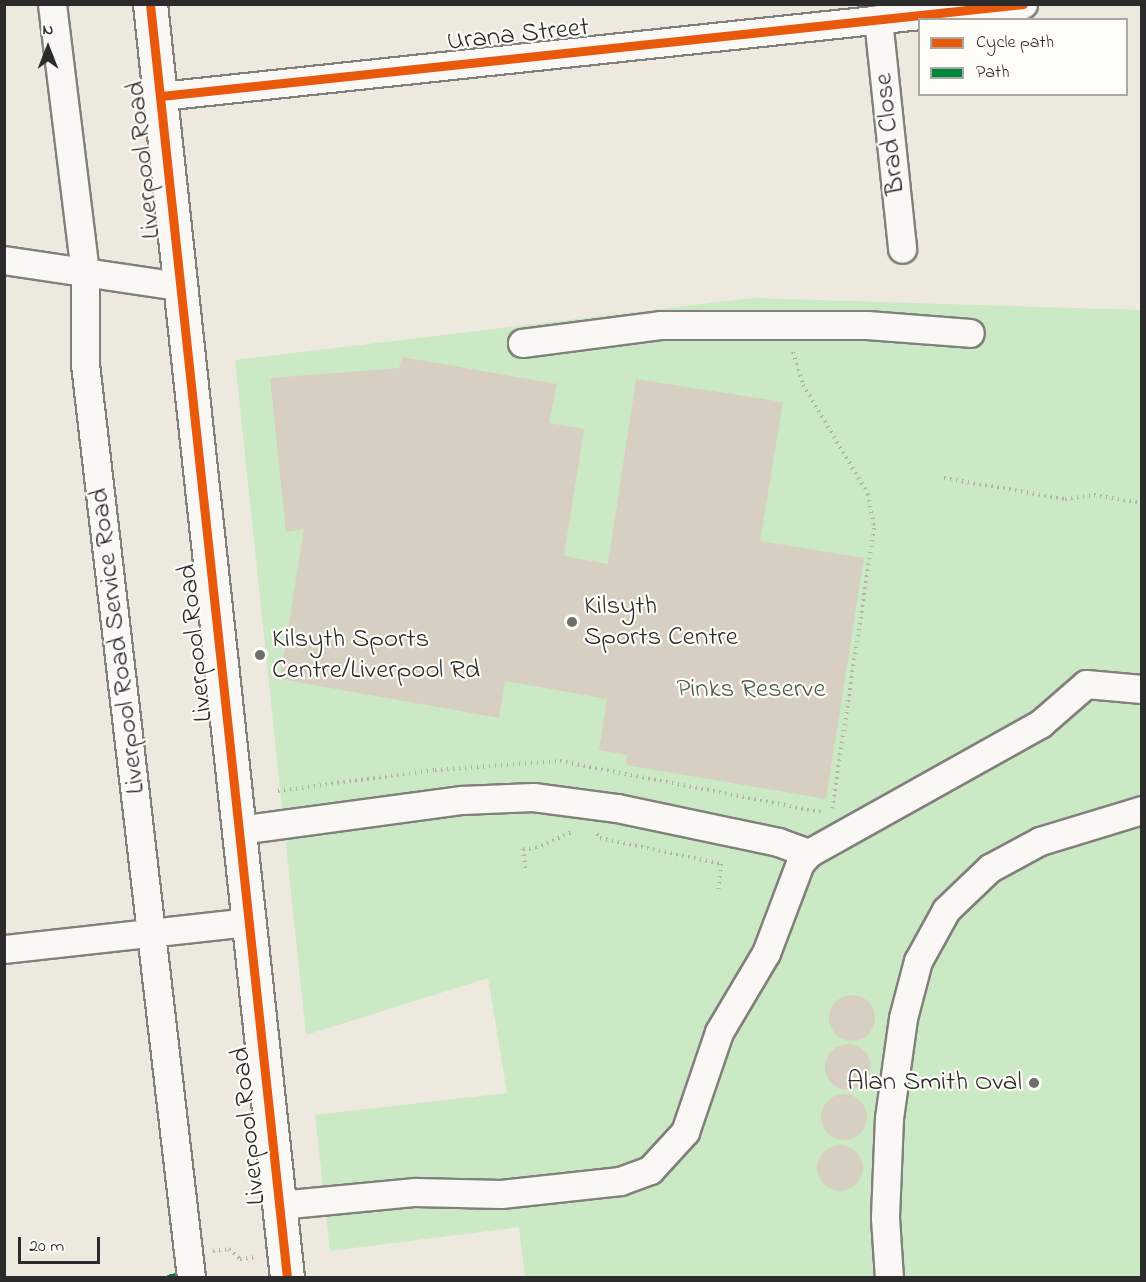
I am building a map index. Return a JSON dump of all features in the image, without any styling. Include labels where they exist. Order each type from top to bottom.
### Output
[{"type":"main road","name":"Liverpool Road","points":[[150,4],[287,1278]]},
{"type":"street","name":"Liverpool Road Service Road","points":[[52,4],[85,272],[82,327],[85,364],[191,1278]]},
{"type":"street","name":"Urana Street","points":[[161,96],[1023,4]]},
{"type":"street","name":"Brad Close","points":[[878,19],[902,249]]},
{"type":"street","points":[[4,260],[179,286]]},
{"type":"street","points":[[522,343],[660,325],[867,325],[970,333]]},
{"type":"street","points":[[279,1206],[415,1192],[501,1194],[620,1181],[650,1170],[685,1132],[719,1032],[766,953],[800,863],[809,853],[1040,724],[1086,684],[1138,691]]},
{"type":"street","points":[[239,830],[462,800],[534,797],[617,808],[778,842],[809,853]]},
{"type":"street","points":[[889,1278],[885,1217],[889,1118],[903,1018],[918,961],[946,910],[990,868],[1040,841],[1142,810]]},
{"type":"street","points":[[4,950],[250,922]]},
{"type":"path","points":[[785,324],[803,385],[868,494],[874,528],[831,814]]},
{"type":"path","points":[[944,478],[1065,499],[1094,495],[1142,503]]},
{"type":"path","points":[[525,868],[523,849],[536,848],[583,828]]},
{"type":"green space","name":"Pinks Reserve","points":[[753,298],[1141,310],[1141,1277],[525,1277],[519,1227],[330,1251],[315,1115],[507,1093],[488,978],[306,1035],[235,360]]},
{"type":"building","name":"Kilsyth Sports Centre","points":[[402,357],[557,384],[549,423],[584,429],[564,556],[608,564],[636,379],[783,402],[760,541],[864,558],[826,799],[626,765],[627,755],[599,750],[607,699],[505,681],[499,718],[280,679],[304,529],[286,532],[270,378],[399,368]]},
{"type":"building","points":[[857,995],[869,1001],[874,1009],[874,1027],[869,1035],[861,1040],[847,1041],[839,1038],[832,1031],[829,1013],[832,1005],[839,998]]},
{"type":"building","points":[[853,1044],[865,1050],[870,1058],[870,1076],[865,1084],[857,1089],[843,1090],[835,1087],[828,1080],[825,1062],[828,1054],[835,1047]]},
{"type":"building","points":[[849,1094],[861,1100],[866,1108],[866,1126],[861,1134],[853,1139],[839,1140],[831,1137],[824,1130],[821,1112],[824,1104],[831,1097]]},
{"type":"building","points":[[845,1145],[857,1151],[862,1159],[862,1177],[857,1185],[849,1190],[835,1191],[827,1188],[820,1181],[817,1163],[820,1155],[827,1148]]},
{"type":"marked path","points":[[171,1274],[172,1278]]},
{"type":"cycle path","points":[[150,4],[287,1278]]},
{"type":"cycle path","points":[[161,96],[1023,4]]},
{"type":"place","name":"Kilsyth Sports Centre","points":[[572,622]]},
{"type":"place","name":"Kilsyth Sports Centre/Liverpool Rd","points":[[260,655]]},
{"type":"place","name":"Alan Smith Oval","points":[[1034,1083]]}]
